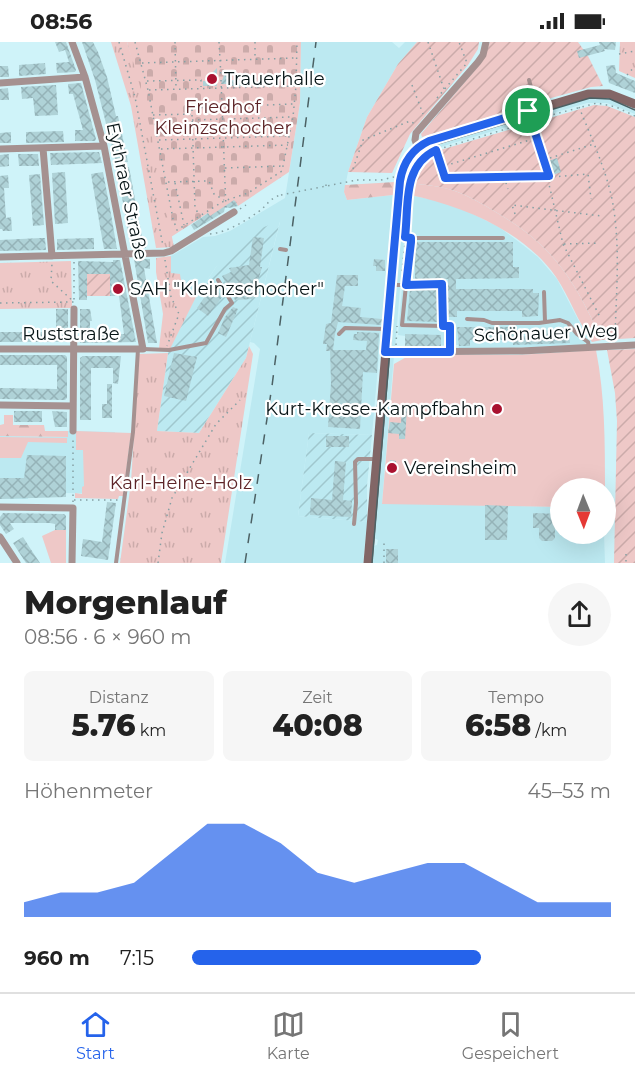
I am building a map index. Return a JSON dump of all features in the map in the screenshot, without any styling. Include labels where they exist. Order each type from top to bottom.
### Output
[{"type":"street","name":"Eythraer Straße","points":[[72,42],[104,146],[140,349]]},
{"type":"street","points":[[418,148],[415,140],[418,126],[478,62],[483,55],[486,42]]},
{"type":"street","points":[[0,83],[84,77]]},
{"type":"street","points":[[368,563],[391,285],[400,236],[402,171],[409,157],[418,148],[435,139],[533,114],[595,93],[612,95],[635,104]]},
{"type":"street","points":[[0,149],[104,146]]},
{"type":"street","points":[[43,148],[52,256]]},
{"type":"street","points":[[0,257],[125,255],[171,251],[232,213]]},
{"type":"street","points":[[73,431],[74,305]]},
{"type":"street","name":"Schönauer Weg","points":[[385,352],[450,352],[635,345]]},
{"type":"street","name":"Ruststraße","points":[[0,349],[140,349]]},
{"type":"street","points":[[0,405],[73,406]]},
{"type":"street","points":[[0,507],[73,508],[72,563]]},
{"type":"street","points":[[0,537],[17,563]]},
{"type":"lane","points":[[528,80],[537,138],[549,176]]},
{"type":"lane","points":[[400,236],[503,238]]},
{"type":"lane","points":[[411,238],[402,325],[450,326],[450,352]]},
{"type":"lane","points":[[280,249],[286,250]]},
{"type":"lane","points":[[116,563],[133,432],[140,349],[165,350],[206,343],[225,309],[232,303],[218,280]]},
{"type":"lane","points":[[391,285],[442,284],[443,326]]},
{"type":"lane","points":[[543,292],[545,322]]},
{"type":"lane","points":[[466,319],[492,323],[564,321],[588,342],[590,348]]},
{"type":"lane","points":[[339,334],[345,328],[351,327],[387,330]]},
{"type":"lane","points":[[354,524],[355,462],[358,459],[378,459]]},
{"type":"path","points":[[119,42],[138,107],[163,248]]},
{"type":"path","points":[[135,42],[142,63],[177,230],[224,201],[248,193],[282,171],[295,104],[297,42]]},
{"type":"path","points":[[175,42],[177,89]]},
{"type":"path","points":[[219,42],[224,207],[232,213],[246,205]]},
{"type":"path","points":[[255,42],[255,59]]},
{"type":"path","points":[[428,42],[444,90]]},
{"type":"path","points":[[437,98],[467,63],[459,42]]},
{"type":"path","points":[[619,54],[635,51]]},
{"type":"path","points":[[142,63],[296,58]]},
{"type":"path","points":[[627,75],[635,66]]},
{"type":"path","points":[[244,88],[244,79],[296,77]]},
{"type":"path","points":[[146,81],[201,80],[201,89]]},
{"type":"path","points":[[353,169],[363,140],[411,121],[418,126],[423,115],[412,85]]},
{"type":"path","points":[[148,90],[296,86]]},
{"type":"path","points":[[200,216],[195,208],[192,108],[295,104]]},
{"type":"path","points":[[402,270],[400,236],[412,173],[421,159],[436,150],[533,114],[603,104],[635,116]]},
{"type":"path","points":[[579,107],[595,144],[612,199],[617,261],[615,346]]},
{"type":"path","points":[[153,115],[192,114]]},
{"type":"path","points":[[192,120],[293,117]]},
{"type":"path","points":[[158,140],[290,136]]},
{"type":"path","points":[[441,167],[537,138]]},
{"type":"path","points":[[544,160],[595,144]]},
{"type":"path","points":[[160,149],[288,145]]},
{"type":"path","points":[[436,150],[445,178],[569,177],[588,174],[591,199]]},
{"type":"path","points":[[223,168],[284,166]]},
{"type":"path","points":[[549,176],[563,244],[601,319]]},
{"type":"path","points":[[197,235],[219,233],[230,229],[260,211],[274,197],[280,195],[326,184],[395,177]]},
{"type":"path","points":[[504,177],[508,189]]},
{"type":"path","points":[[166,182],[209,181],[214,194],[224,201]]},
{"type":"path","points":[[175,182],[184,226]]},
{"type":"path","points":[[515,214],[512,205],[601,216]]},
{"type":"path","points":[[563,244],[600,243]]},
{"type":"path","points":[[74,255],[74,305]]},
{"type":"path","points":[[164,255],[171,297],[179,314],[165,350]]},
{"type":"path","points":[[52,256],[51,281],[74,305]]},
{"type":"path","points":[[0,303],[74,305]]},
{"type":"path","points":[[396,352],[398,320]]},
{"type":"path","points":[[158,563],[162,533],[172,498],[216,424],[240,400]]},
{"type":"path","points":[[73,431],[72,500],[124,500]]},
{"type":"path","points":[[384,542],[384,563]]},
{"type":"path","points":[[626,554],[626,563]]},
{"type":"shaded area","points":[[301,42],[392,42],[399,48],[405,42],[417,42],[398,64],[367,117],[348,172],[344,192],[347,200],[393,195],[372,435],[309,433],[298,516],[367,522],[363,563],[225,563],[260,349],[250,342],[280,222],[216,267],[196,297],[185,292],[171,273],[171,256],[203,237],[230,231],[285,198],[300,103]]},
{"type":"shaded area","points":[[605,96],[635,108],[635,114],[607,103],[587,103],[429,151],[418,160],[409,181],[395,349],[389,347],[404,177],[409,162],[426,146],[589,97]]},
{"type":"shaded area","points":[[410,195],[463,209],[499,227],[538,257],[557,279],[592,342],[581,345],[531,347],[405,346],[405,336],[398,335]]},
{"type":"shaded area","points":[[280,221],[246,358],[199,433],[157,431],[168,353],[183,319],[216,267],[241,241],[256,230]]},
{"type":"shaded area","points":[[394,355],[382,503],[550,507],[550,544],[604,544],[605,563],[371,563],[373,546],[377,545],[378,540],[374,538],[389,357]]},
{"type":"shaded area","points":[[68,431],[115,432],[111,494],[66,493],[66,497],[28,495],[28,499],[0,499],[0,436],[68,437]]},
{"type":"shaded area","points":[[309,433],[372,435],[367,486],[367,522],[298,516]]},
{"type":"green space","points":[[111,42],[127,42],[135,67],[154,144],[174,247],[156,248],[131,106]]},
{"type":"green space","name":"Friedhof Kleinzschocher","points":[[127,42],[301,42],[300,103],[289,172],[238,206],[235,201],[211,218],[208,213],[171,237],[143,101]]},
{"type":"green space","points":[[417,42],[479,42],[478,49],[468,65],[410,134],[392,173],[348,172],[367,117],[398,64]]},
{"type":"green space","points":[[490,42],[578,42],[603,86],[544,100],[530,101],[518,108],[422,137],[421,134],[481,63]]},
{"type":"green space","points":[[620,42],[635,42],[635,78],[619,71]]},
{"type":"green space","points":[[594,105],[607,106],[635,117],[635,338],[602,340],[560,265],[532,237],[515,224],[458,192],[411,183],[420,162],[437,151]]},
{"type":"green space","points":[[395,182],[393,195],[347,200],[344,192],[345,185]]},
{"type":"green space","points":[[411,183],[463,194],[515,224],[532,237],[560,265],[571,281],[602,340],[592,342],[556,277],[527,246],[491,223],[471,214],[410,195]]},
{"type":"green space","points":[[171,256],[171,273],[180,274],[185,288],[196,297],[170,349],[159,348],[163,314],[156,258]]},
{"type":"green space","points":[[71,261],[72,308],[0,309],[0,263]]},
{"type":"green space","points":[[87,274],[110,274],[110,296],[87,296]]},
{"type":"green space","name":"Karl-Heine-Holz","points":[[249,346],[253,354],[221,563],[120,563],[131,482],[139,354],[168,353],[157,431],[199,433],[246,358]]},
{"type":"green space","points":[[635,349],[635,563],[614,563],[617,421],[615,393],[607,350]]},
{"type":"green space","name":"Kurt-Kresse-Kampfbahn","points":[[596,350],[603,402],[605,478],[550,478],[550,507],[382,504],[394,364],[410,355],[518,355]]},
{"type":"green space","points":[[4,415],[13,415],[13,425],[44,425],[45,431],[68,431],[68,437],[0,436],[0,425],[4,424]]},
{"type":"green space","points":[[76,431],[131,433],[123,496],[119,496],[118,499],[75,498],[75,493],[82,494],[84,486],[83,450],[76,450]]},
{"type":"green space","points":[[0,437],[67,438],[67,443],[28,442],[21,458],[0,458]]},
{"type":"green space","points":[[55,530],[66,530],[66,563],[51,563],[42,536]]},
{"type":"building","points":[[55,42],[66,42],[75,72],[57,73],[56,63],[69,62],[65,50],[59,52]]},
{"type":"building","points":[[82,42],[93,42],[98,52],[107,77],[116,116],[118,116],[128,162],[116,163],[95,80]]},
{"type":"building","points":[[599,42],[616,42],[615,50],[604,49],[605,51],[579,58],[577,51],[600,45]]},
{"type":"building","points":[[45,63],[46,74],[19,76],[19,65]]},
{"type":"building","points":[[615,65],[616,73],[635,81],[635,93],[609,83],[606,66]]},
{"type":"building","points":[[0,66],[8,66],[9,77],[0,77]]},
{"type":"building","name":"Trauerhalle","points":[[217,68],[217,86],[203,86],[203,81],[208,81],[208,75]]},
{"type":"building","points":[[225,72],[231,72],[232,80],[243,80],[243,86],[221,84]]},
{"type":"building","points":[[81,83],[95,141],[75,141],[75,130],[83,130],[73,94],[69,94],[68,84]]},
{"type":"building","points":[[56,85],[58,115],[35,116],[33,98],[22,99],[21,87]]},
{"type":"building","points":[[8,88],[9,100],[0,100],[0,89]]},
{"type":"building","points":[[63,131],[64,142],[26,143],[26,132]]},
{"type":"building","points":[[11,132],[11,143],[0,143],[0,133]]},
{"type":"building","points":[[99,152],[102,163],[51,165],[50,153]]},
{"type":"building","points":[[9,154],[9,166],[0,167],[0,155]]},
{"type":"building","points":[[18,154],[38,154],[39,166],[19,166]]},
{"type":"building","points":[[557,158],[561,172],[553,175],[548,161]]},
{"type":"building","points":[[129,167],[146,248],[131,248],[117,169]]},
{"type":"building","points":[[65,172],[68,223],[55,224],[52,173]]},
{"type":"building","points":[[103,172],[117,249],[104,249],[91,174]]},
{"type":"building","points":[[40,174],[44,225],[33,226],[29,175]]},
{"type":"building","points":[[8,175],[9,188],[4,188],[6,218],[11,217],[12,231],[3,231],[0,229],[0,176]]},
{"type":"building","points":[[234,200],[238,206],[225,207],[224,212],[194,230],[191,225],[208,213],[210,216]]},
{"type":"building","points":[[253,237],[264,238],[260,267],[262,267],[253,299],[235,300],[222,276],[231,272],[229,268],[249,265]]},
{"type":"building","points":[[45,238],[46,250],[0,251],[0,240]]},
{"type":"building","points":[[94,238],[94,249],[57,250],[57,239]]},
{"type":"building","points":[[415,242],[513,242],[513,267],[519,267],[519,278],[456,279],[456,289],[533,289],[533,293],[539,293],[538,316],[522,317],[522,311],[457,311],[457,317],[448,317],[448,279],[415,279]]},
{"type":"building","points":[[134,259],[150,259],[150,269],[144,268],[157,343],[148,343]]},
{"type":"building","points":[[374,259],[385,260],[385,271],[376,271],[376,266],[373,266]]},
{"type":"building","points":[[113,260],[120,260],[136,342],[80,343],[80,309],[90,309],[92,321],[90,321],[90,334],[124,334],[119,296],[110,296],[110,274],[87,274],[87,300],[79,300],[78,261],[113,262]]},
{"type":"building","points":[[337,275],[358,275],[358,286],[345,286],[342,306],[361,308],[360,317],[382,319],[381,325],[338,322],[335,334],[333,350],[366,350],[367,341],[353,340],[354,334],[357,332],[379,333],[377,373],[363,372],[360,429],[328,427],[331,383],[330,351],[326,351],[327,344],[323,344],[326,324],[331,323]]},
{"type":"building","points":[[212,286],[223,296],[208,316],[197,308]]},
{"type":"building","points":[[410,289],[438,289],[438,322],[407,321]]},
{"type":"building","points":[[233,307],[238,309],[226,337],[218,333],[225,317]]},
{"type":"building","points":[[56,309],[68,309],[68,340],[66,342],[0,342],[0,332],[56,332]]},
{"type":"building","points":[[457,327],[516,327],[516,336],[531,336],[531,332],[566,328],[569,331],[570,343],[513,345],[513,340],[470,340],[470,346],[459,346]]},
{"type":"building","points":[[405,334],[441,335],[441,346],[405,346]]},
{"type":"building","points":[[174,353],[197,357],[186,401],[164,396]]},
{"type":"building","points":[[0,355],[65,355],[67,357],[67,398],[65,400],[0,399],[0,388],[57,389],[57,365],[0,365]]},
{"type":"building","points":[[83,356],[121,356],[118,384],[113,383],[113,368],[91,368],[91,420],[80,420],[80,358]]},
{"type":"building","points":[[107,384],[112,384],[112,418],[102,418],[102,404],[107,404]]},
{"type":"building","points":[[402,407],[407,408],[405,439],[399,439],[399,434],[388,433],[390,422],[401,423]]},
{"type":"building","points":[[14,411],[42,411],[42,422],[14,422]]},
{"type":"building","points":[[52,411],[67,412],[67,427],[55,427]]},
{"type":"building","points":[[326,436],[349,436],[349,447],[326,447]]},
{"type":"building","points":[[27,455],[66,456],[66,497],[0,499],[0,478],[24,478]]},
{"type":"building","name":"Vereinsheim","points":[[390,460],[396,461],[395,475],[389,475]]},
{"type":"building","points":[[335,461],[346,462],[343,500],[352,501],[351,517],[310,515],[311,498],[332,500]]},
{"type":"building","points":[[107,502],[116,503],[108,560],[81,556],[83,539],[102,542]]},
{"type":"building","points":[[485,505],[508,506],[507,540],[485,540]]},
{"type":"building","points":[[3,513],[64,514],[66,530],[55,530],[55,524],[50,523],[10,523],[14,529],[6,534],[0,525],[0,517]]},
{"type":"building","points":[[533,513],[550,514],[550,541],[542,541],[539,538],[539,528],[533,528]]},
{"type":"building","points":[[23,537],[40,563],[26,563],[13,543]]},
{"type":"building","points":[[386,549],[398,549],[398,563],[386,563]]},
{"type":"tram line","points":[[372,563],[404,182],[410,165],[416,156],[431,146],[590,98],[610,99],[635,110]]},
{"type":"railway","points":[[245,563],[272,386],[316,42]]},
{"type":"place","name":"Trauerhalle","points":[[212,79]]},
{"type":"place","name":"SAH \"Kleinzschocher\"","points":[[118,289]]},
{"type":"place","name":"Kurt-Kresse-Kampfbahn","points":[[497,409]]},
{"type":"place","name":"Vereinsheim","points":[[392,468]]},
{"type":"route","points":[[528,111],[549,176],[445,178],[436,150],[427,154],[416,165],[409,186],[405,237],[411,238],[411,242],[406,285],[442,284],[443,326],[450,326],[450,352],[385,352],[400,181],[407,160],[415,150],[429,141],[528,111]]}]
